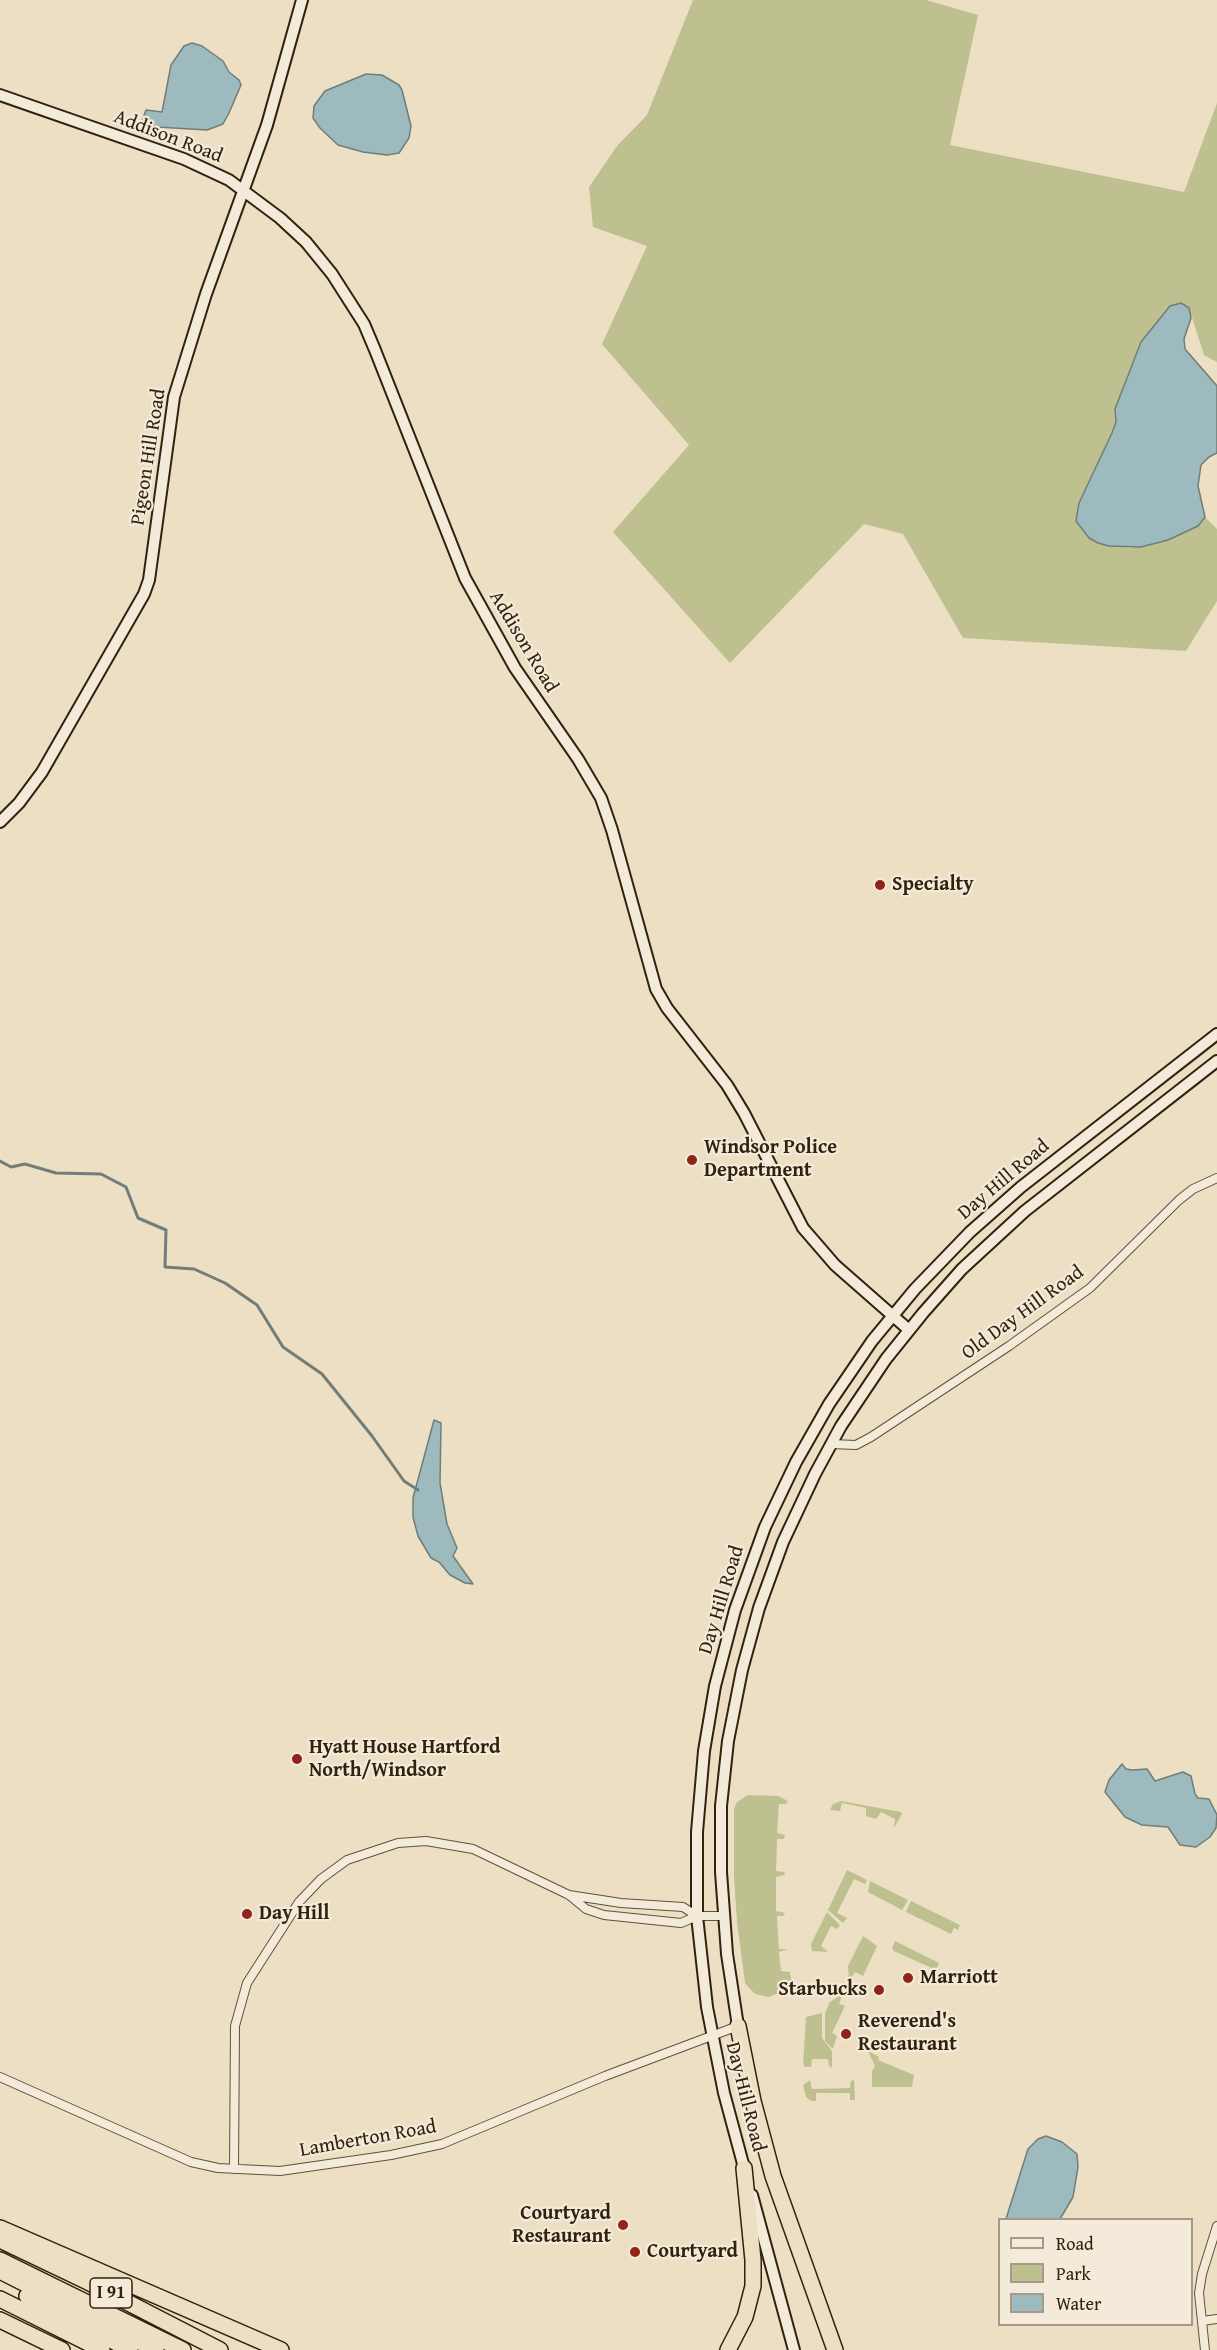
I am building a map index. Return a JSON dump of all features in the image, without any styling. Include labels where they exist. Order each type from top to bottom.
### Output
[{"type":"highway","points":[[738,2026],[753,2101],[773,2176],[835,2350]]},
{"type":"highway","points":[[728,2350],[745,2317],[753,2286],[753,2260],[744,2168]]},
{"type":"highway","points":[[0,2228],[280,2350]]},
{"type":"highway","name":"I 91","points":[[0,2240],[220,2350]]},
{"type":"highway","points":[[0,2260],[183,2350]]},
{"type":"highway","points":[[0,2271],[156,2350]]},
{"type":"highway","points":[[0,2283],[130,2350]]},
{"type":"highway","points":[[0,2299],[102,2350]]},
{"type":"highway","points":[[0,2320],[62,2350]]},
{"type":"main road","name":"Pigeon Hill Road","points":[[0,822],[25,796],[42,772],[144,594],[149,580],[174,397],[206,294],[267,125],[302,0]]},
{"type":"main road","name":"Addison Road","points":[[0,95],[184,159],[244,190],[306,242],[332,274],[364,324],[465,578],[515,668],[578,759],[600,798],[612,830],[656,989],[667,1008],[741,1108],[803,1228],[835,1265],[909,1330]]},
{"type":"main road","name":"Day Hill Road","points":[[794,2350],[744,2168],[712,2037],[697,1916],[697,1832],[702,1766],[720,1667],[737,1604],[756,1550],[779,1497],[812,1433],[856,1363],[892,1316],[946,1256],[1021,1187],[1217,1034]]},
{"type":"main road","name":"Day Hill Road","points":[[738,2026],[723,1916],[720,1856],[722,1788],[730,1726],[742,1670],[759,1608],[799,1507],[831,1444],[873,1377],[909,1330],[962,1269],[1001,1231],[1217,1061]]},
{"type":"main road","points":[[756,1550],[777,1559]]},
{"type":"main road","points":[[720,1667],[742,1670]]},
{"type":"street","name":"Old Day Hill Road","points":[[831,1444],[856,1444],[871,1437],[1038,1327],[1090,1288],[1179,1200],[1192,1190],[1217,1178]]},
{"type":"street","points":[[234,2169],[235,2026],[240,2004],[260,1959],[299,1902],[321,1880],[347,1860],[371,1850],[398,1843],[426,1841],[473,1849],[569,1895],[586,1909],[611,1917],[681,1923],[697,1916],[723,1916]]},
{"type":"street","points":[[569,1895],[621,1903],[683,1907],[697,1916]]},
{"type":"street","name":"Lamberton Road","points":[[0,2078],[191,2162],[234,2169],[280,2171],[326,2166],[442,2144],[605,2076],[738,2026]]},
{"type":"street","points":[[1205,2350],[1199,2293],[1202,2274],[1217,2226]]},
{"type":"street","points":[[1202,2321],[1217,2319]]},
{"type":"green space","points":[[693,0],[926,0],[978,15],[950,145],[1184,192],[1217,103],[1217,362],[1204,355],[1189,308],[1115,409],[1116,422],[1079,503],[1076,521],[1089,538],[1130,548],[1167,540],[1198,526],[1205,517],[1217,529],[1217,601],[1186,651],[963,638],[903,534],[864,524],[730,663],[613,532],[689,445],[602,344],[647,246],[593,227],[589,187],[617,146],[647,115]]},
{"type":"green space","points":[[748,1795],[778,1796],[788,1801],[786,1804],[779,1804],[777,1833],[785,1835],[784,1839],[777,1839],[776,1871],[784,1872],[785,1875],[776,1877],[776,1911],[785,1913],[783,1916],[777,1916],[779,1949],[788,1949],[779,1952],[781,1971],[790,1972],[792,1985],[769,1997],[755,1994],[745,1983],[737,1922],[734,1877],[734,1809],[737,1802]]},
{"type":"green space","points":[[841,1801],[902,1814],[894,1828],[895,1819],[881,1812],[876,1819],[866,1816],[866,1808],[842,1803],[840,1811],[830,1810],[833,1804]]},
{"type":"green space","points":[[847,1870],[867,1880],[865,1884],[854,1879],[837,1913],[847,1918],[843,1923],[828,1910]]},
{"type":"green space","points":[[870,1881],[908,1900],[902,1910],[868,1892]]},
{"type":"green space","points":[[911,1901],[960,1925],[958,1930],[954,1928],[951,1934],[906,1912]]},
{"type":"green space","points":[[827,1912],[840,1925],[837,1929],[831,1926],[821,1946],[828,1952],[812,1951],[811,1944]]},
{"type":"green space","points":[[863,1936],[877,1946],[863,1976],[855,1972],[849,1981],[848,1966]]},
{"type":"green space","points":[[895,1941],[939,1963],[936,1970],[894,1951],[892,1948]]},
{"type":"green space","points":[[843,1993],[839,2004],[845,2006],[832,2033],[837,2036],[833,2049],[825,2041],[825,2013],[830,2002]]},
{"type":"green space","points":[[822,2013],[822,2038],[832,2051],[832,2068],[829,2066],[828,2059],[812,2059],[811,2067],[805,2067],[803,2064],[806,2017]]},
{"type":"green space","points":[[868,2051],[879,2057],[878,2060],[914,2075],[912,2087],[872,2087],[872,2071],[875,2066]]},
{"type":"green space","points":[[810,2080],[812,2089],[850,2088],[851,2081],[854,2080],[855,2100],[850,2100],[850,2093],[816,2093],[816,2101],[811,2101],[806,2097],[803,2085]]},
{"type":"water","points":[[192,43],[202,46],[223,61],[241,85],[223,124],[207,130],[157,127],[142,121],[146,110],[162,112],[171,65],[184,46]]},
{"type":"water","points":[[366,74],[382,75],[399,85],[402,90],[411,126],[409,138],[399,153],[387,155],[363,152],[338,145],[313,118],[314,106],[325,91]]},
{"type":"water","points":[[1181,303],[1189,308],[1191,318],[1184,339],[1185,349],[1217,386],[1217,453],[1201,465],[1198,486],[1205,517],[1198,526],[1168,540],[1141,547],[1109,546],[1098,543],[1089,538],[1076,521],[1079,503],[1112,433],[1116,422],[1115,409],[1141,342],[1170,306]]},
{"type":"water","points":[[434,1420],[441,1423],[440,1483],[447,1524],[457,1548],[453,1556],[473,1584],[465,1583],[450,1575],[439,1562],[431,1558],[418,1536],[413,1517],[413,1498]]},
{"type":"water","points":[[1122,1764],[1126,1769],[1147,1769],[1155,1781],[1183,1772],[1191,1776],[1195,1794],[1198,1798],[1209,1799],[1217,1815],[1216,1828],[1210,1837],[1196,1847],[1180,1845],[1168,1827],[1142,1825],[1125,1817],[1105,1792],[1109,1780]]},
{"type":"water","points":[[1046,2136],[1062,2142],[1077,2154],[1078,2167],[1073,2197],[1061,2218],[1006,2218],[1028,2149],[1038,2139]]},
{"type":"waterway","points":[[0,1161],[11,1167],[25,1164],[56,1173],[101,1174],[126,1187],[138,1218],[166,1230],[165,1267],[194,1269],[225,1283],[257,1305],[283,1347],[322,1374],[372,1436],[404,1481],[418,1490]]},
{"type":"place","name":"Specialty","points":[[880,885]]},
{"type":"place","name":"Windsor Police Department","points":[[692,1160]]},
{"type":"place","name":"Hyatt House Hartford North/Windsor","points":[[297,1759]]},
{"type":"place","name":"Day Hill","points":[[247,1914]]},
{"type":"place","name":"Marriott","points":[[908,1978]]},
{"type":"place","name":"Starbucks","points":[[879,1990]]},
{"type":"place","name":"Reverend's Restaurant","points":[[846,2034]]},
{"type":"place","name":"Courtyard Restaurant","points":[[623,2225]]},
{"type":"place","name":"Courtyard","points":[[635,2252]]}]
